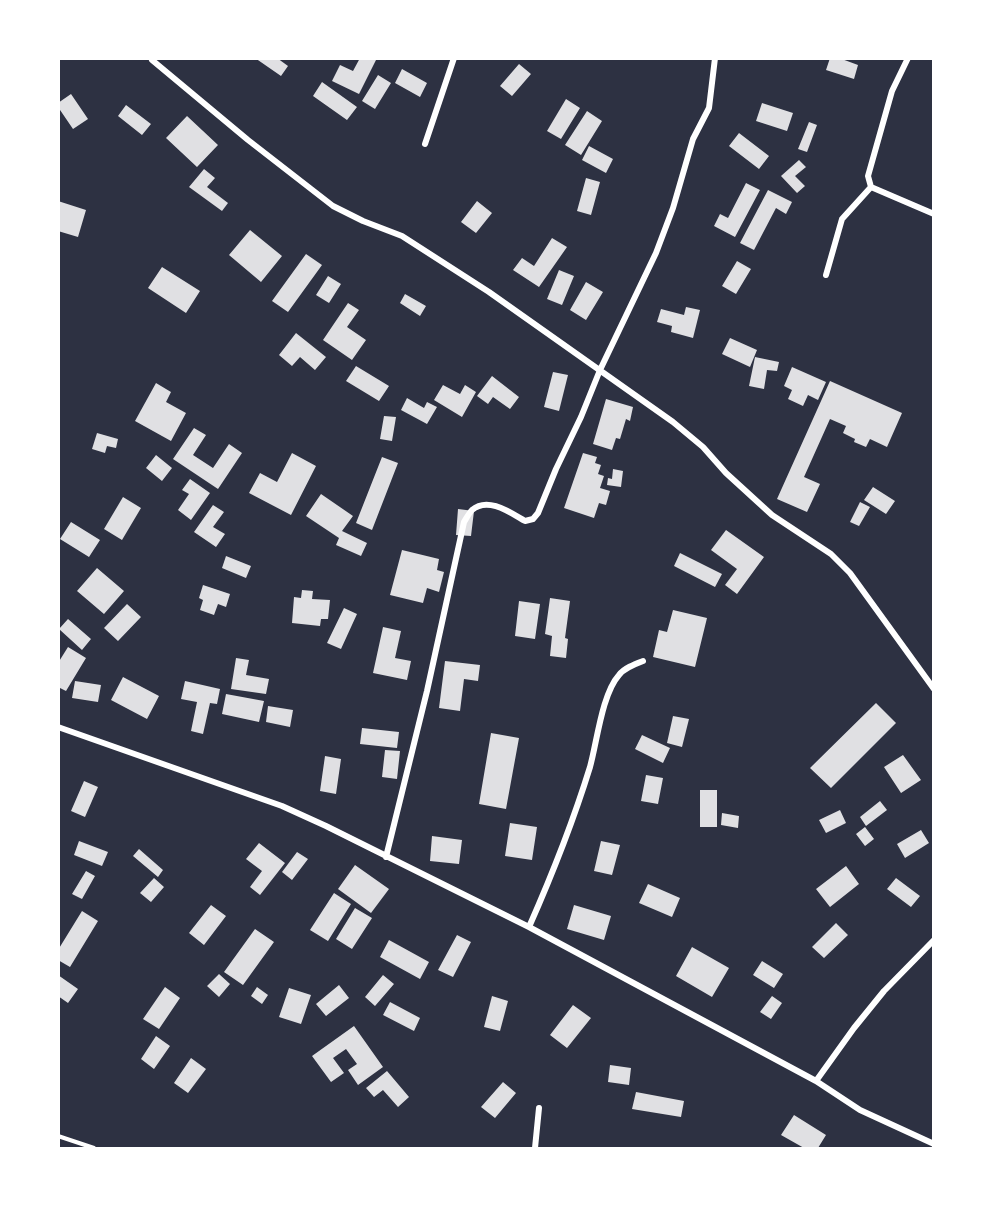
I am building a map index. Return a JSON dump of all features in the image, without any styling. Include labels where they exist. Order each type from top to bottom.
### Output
[{"type":"street","points":[[425,144],[454,58]]},
{"type":"street","points":[[386,857],[427,691],[464,522],[472,510],[484,505],[501,508],[525,521],[533,519],[656,253],[673,208],[693,139],[709,108],[715,58]]},
{"type":"street","points":[[871,188],[868,176],[892,91],[909,58]]},
{"type":"street","points":[[152,60],[248,140],[333,206],[402,236],[489,291],[672,422],[703,447],[726,473],[772,515],[831,554],[850,573],[933,689]]},
{"type":"street","points":[[871,188],[933,214]]},
{"type":"street","points":[[826,275],[842,219],[871,188]]},
{"type":"street","points":[[528,927],[560,854],[590,765],[611,689],[619,674],[643,661]]},
{"type":"street","points":[[58,727],[282,806],[326,826],[528,927],[816,1081],[860,1110],[933,1144]]},
{"type":"street","points":[[816,1081],[884,991],[933,940]]},
{"type":"street","points":[[535,1149],[539,1108]]},
{"type":"path","points":[[58,1136],[94,1149]]},
{"type":"building","points":[[255,58],[277,58],[288,66],[281,76]]},
{"type":"building","points":[[360,58],[377,58],[359,94],[332,81],[340,65],[353,71]]},
{"type":"building","points":[[830,58],[839,58],[858,65],[854,79],[826,70]]},
{"type":"building","points":[[519,64],[531,74],[512,96],[500,86]]},
{"type":"building","points":[[402,69],[427,83],[420,97],[395,83]]},
{"type":"building","points":[[378,75],[391,83],[375,109],[362,101]]},
{"type":"building","points":[[322,82],[357,107],[347,120],[313,96]]},
{"type":"building","points":[[71,94],[88,119],[73,129],[58,107],[58,103]]},
{"type":"building","points":[[566,99],[580,108],[561,139],[547,131]]},
{"type":"building","points":[[762,103],[793,113],[787,131],[756,121]]},
{"type":"building","points":[[126,105],[151,124],[142,135],[118,116]]},
{"type":"building","points":[[587,111],[602,121],[581,155],[565,145]]},
{"type":"building","points":[[187,116],[218,145],[197,167],[166,138]]},
{"type":"building","points":[[809,122],[817,125],[807,152],[798,149]]},
{"type":"building","points":[[739,133],[769,156],[759,169],[729,146]]},
{"type":"building","points":[[589,146],[613,159],[606,173],[582,160]]},
{"type":"building","points":[[799,160],[806,167],[795,176],[805,186],[797,193],[781,176]]},
{"type":"building","points":[[204,169],[215,178],[207,187],[228,203],[222,211],[189,187]]},
{"type":"building","points":[[586,178],[600,182],[591,215],[577,211]]},
{"type":"building","points":[[746,183],[760,190],[735,237],[714,226],[720,214],[728,218]]},
{"type":"building","points":[[768,190],[792,202],[786,214],[776,208],[754,250],[740,243]]},
{"type":"building","points":[[58,201],[86,210],[78,237],[58,231]]},
{"type":"building","points":[[477,201],[492,213],[476,233],[461,222]]},
{"type":"building","points":[[250,230],[282,256],[261,282],[229,255]]},
{"type":"building","points":[[552,238],[567,247],[539,287],[513,270],[522,258],[534,266]]},
{"type":"building","points":[[306,254],[322,265],[288,312],[272,301]]},
{"type":"building","points":[[737,261],[751,269],[736,294],[722,286]]},
{"type":"building","points":[[162,267],[200,291],[186,313],[148,288]]},
{"type":"building","points":[[559,270],[574,276],[562,305],[547,299]]},
{"type":"building","points":[[328,276],[341,284],[329,303],[316,295]]},
{"type":"building","points":[[586,282],[603,292],[586,320],[570,310]]},
{"type":"building","points":[[405,294],[426,306],[420,316],[400,303]]},
{"type":"building","points":[[348,303],[359,310],[347,327],[366,340],[352,360],[323,340]]},
{"type":"building","points":[[686,307],[700,310],[693,338],[671,332],[672,326],[657,322],[661,309],[684,315]]},
{"type":"building","points":[[296,333],[326,357],[315,370],[300,357],[292,366],[279,355]]},
{"type":"building","points":[[730,338],[757,350],[750,367],[722,354]]},
{"type":"building","points":[[755,357],[779,362],[777,371],[767,370],[764,389],[749,386]]},
{"type":"building","points":[[356,366],[389,386],[379,401],[346,381]]},
{"type":"building","points":[[792,367],[826,382],[818,400],[808,395],[803,406],[788,399],[792,390],[784,386]]},
{"type":"building","points":[[553,372],[568,375],[559,411],[544,407]]},
{"type":"building","points":[[492,376],[519,397],[510,409],[493,397],[488,404],[477,396]]},
{"type":"building","points":[[830,381],[902,413],[887,447],[870,439],[866,447],[854,442],[855,439],[843,433],[846,426],[830,419],[804,477],[820,484],[807,512],[777,499]]},
{"type":"building","points":[[156,383],[171,392],[166,402],[186,413],[171,441],[135,421]]},
{"type":"building","points":[[443,385],[460,394],[465,385],[476,392],[462,417],[434,400]]},
{"type":"building","points":[[407,398],[424,408],[427,402],[437,407],[427,424],[401,410]]},
{"type":"building","points":[[606,399],[633,407],[630,421],[626,419],[620,439],[616,438],[612,450],[593,444]]},
{"type":"building","points":[[384,416],[396,417],[392,441],[380,439]]},
{"type":"building","points":[[194,428],[206,435],[193,455],[213,468],[229,444],[242,453],[218,489],[173,459]]},
{"type":"building","points":[[97,433],[118,439],[116,448],[107,446],[105,453],[92,449]]},
{"type":"building","points":[[292,453],[316,466],[291,515],[249,493],[260,473],[277,482]]},
{"type":"building","points":[[583,453],[597,457],[595,463],[601,465],[598,474],[604,476],[600,488],[610,491],[606,505],[599,503],[594,518],[564,508]]},
{"type":"building","points":[[156,455],[172,468],[162,481],[146,468]]},
{"type":"building","points":[[382,457],[398,463],[372,530],[356,523]]},
{"type":"building","points":[[613,469],[623,471],[621,487],[607,485],[608,478],[612,479]]},
{"type":"building","points":[[190,479],[210,493],[191,520],[178,510],[189,494],[182,490]]},
{"type":"building","points":[[873,487],[895,501],[886,514],[864,500]]},
{"type":"building","points":[[321,494],[353,516],[342,531],[367,543],[361,556],[336,545],[339,538],[306,516]]},
{"type":"building","points":[[123,497],[141,508],[122,540],[104,529]]},
{"type":"building","points":[[860,502],[870,507],[859,526],[850,522]]},
{"type":"building","points":[[213,505],[224,512],[213,527],[225,534],[216,547],[194,532]]},
{"type":"building","points":[[458,509],[474,511],[471,536],[456,535]]},
{"type":"building","points":[[71,522],[100,540],[89,557],[60,539]]},
{"type":"building","points":[[726,530],[764,557],[737,594],[725,585],[737,569],[711,550]]},
{"type":"building","points":[[402,550],[439,559],[437,570],[444,572],[439,592],[427,588],[423,603],[390,595]]},
{"type":"building","points":[[680,553],[722,574],[715,587],[674,566]]},
{"type":"building","points":[[226,556],[251,566],[246,578],[222,568]]},
{"type":"building","points":[[97,568],[124,591],[104,614],[77,591]]},
{"type":"building","points":[[203,585],[230,594],[226,607],[218,604],[214,615],[200,610],[203,600],[199,598]]},
{"type":"building","points":[[302,590],[313,591],[312,599],[330,600],[328,619],[321,619],[320,626],[292,623],[294,597],[301,598]]},
{"type":"building","points":[[550,598],[570,601],[565,638],[568,639],[566,658],[550,656],[552,636],[545,634]]},
{"type":"building","points":[[519,601],[540,604],[535,639],[515,636]]},
{"type":"building","points":[[127,604],[141,617],[118,641],[104,628]]},
{"type":"building","points":[[344,608],[357,614],[341,649],[327,643]]},
{"type":"building","points":[[673,610],[707,618],[695,667],[653,657],[659,630],[667,632]]},
{"type":"building","points":[[68,619],[91,639],[82,650],[59,629]]},
{"type":"building","points":[[383,627],[401,631],[395,658],[411,661],[407,680],[373,673]]},
{"type":"building","points":[[68,647],[86,658],[66,691],[58,687],[58,663]]},
{"type":"building","points":[[236,658],[249,660],[246,675],[269,679],[266,694],[231,689]]},
{"type":"building","points":[[445,661],[480,665],[478,681],[464,679],[460,711],[439,708]]},
{"type":"building","points":[[123,677],[159,696],[147,719],[111,700]]},
{"type":"building","points":[[75,681],[101,685],[98,702],[72,698]]},
{"type":"building","points":[[185,681],[220,689],[217,704],[210,703],[203,734],[191,731],[197,702],[181,699]]},
{"type":"building","points":[[226,694],[264,701],[259,722],[222,714]]},
{"type":"building","points":[[876,703],[896,723],[831,788],[810,768]]},
{"type":"building","points":[[268,706],[293,710],[290,727],[266,722]]},
{"type":"building","points":[[673,716],[689,719],[682,747],[667,743]]},
{"type":"building","points":[[362,728],[399,732],[397,748],[360,744]]},
{"type":"building","points":[[491,733],[519,738],[506,809],[479,804]]},
{"type":"building","points":[[642,735],[670,748],[663,763],[635,749]]},
{"type":"building","points":[[385,750],[400,751],[397,779],[382,777]]},
{"type":"building","points":[[903,755],[921,780],[901,793],[884,767]]},
{"type":"building","points":[[325,756],[341,759],[336,794],[320,791]]},
{"type":"building","points":[[646,775],[663,778],[658,804],[641,801]]},
{"type":"building","points":[[84,781],[98,787],[85,817],[71,811]]},
{"type":"building","points":[[700,790],[717,790],[717,827],[700,827]]},
{"type":"building","points":[[880,801],[887,810],[866,826],[860,817]]},
{"type":"building","points":[[840,810],[846,823],[826,833],[819,820]]},
{"type":"building","points":[[722,813],[739,816],[738,828],[721,825]]},
{"type":"building","points":[[510,823],[537,827],[532,860],[505,856]]},
{"type":"building","points":[[865,827],[874,839],[865,846],[856,834]]},
{"type":"building","points":[[921,830],[929,843],[905,858],[897,844]]},
{"type":"building","points":[[432,836],[462,840],[459,864],[430,861]]},
{"type":"building","points":[[79,841],[108,852],[102,866],[74,855]]},
{"type":"building","points":[[601,841],[620,845],[612,875],[594,871]]},
{"type":"building","points":[[259,843],[285,863],[260,895],[250,887],[262,871],[246,859]]},
{"type":"building","points":[[139,849],[163,870],[158,877],[133,856]]},
{"type":"building","points":[[297,852],[308,859],[292,880],[282,872]]},
{"type":"building","points":[[355,865],[389,889],[371,913],[338,889]]},
{"type":"building","points":[[846,866],[859,884],[830,907],[816,889]]},
{"type":"building","points":[[86,871],[95,876],[82,899],[72,894]]},
{"type":"building","points":[[154,878],[164,887],[151,902],[140,893]]},
{"type":"building","points":[[896,878],[920,896],[911,907],[887,889]]},
{"type":"building","points":[[648,884],[680,898],[672,917],[639,903]]},
{"type":"building","points":[[334,893],[351,904],[328,941],[310,930]]},
{"type":"building","points":[[211,905],[226,916],[204,945],[189,933]]},
{"type":"building","points":[[574,905],[611,916],[604,940],[567,929]]},
{"type":"building","points":[[355,908],[372,918],[352,949],[336,939]]},
{"type":"building","points":[[82,911],[98,921],[70,967],[58,960],[58,950]]},
{"type":"building","points":[[836,923],[848,935],[824,958],[812,947]]},
{"type":"building","points":[[255,929],[274,942],[243,985],[224,972]]},
{"type":"building","points":[[457,935],[471,942],[453,977],[438,970]]},
{"type":"building","points":[[389,940],[429,962],[420,979],[380,957]]},
{"type":"building","points":[[692,947],[729,968],[712,997],[676,976]]},
{"type":"building","points":[[762,961],[783,974],[774,988],[753,975]]},
{"type":"building","points":[[219,974],[230,984],[219,997],[207,986]]},
{"type":"building","points":[[58,975],[78,989],[68,1003],[58,996]]},
{"type":"building","points":[[383,975],[394,984],[375,1006],[365,997]]},
{"type":"building","points":[[339,985],[349,998],[326,1016],[316,1004]]},
{"type":"building","points":[[165,987],[180,998],[159,1029],[143,1019]]},
{"type":"building","points":[[257,987],[268,995],[262,1004],[251,996]]},
{"type":"building","points":[[289,988],[311,995],[301,1024],[279,1017]]},
{"type":"building","points":[[492,996],[508,1001],[500,1031],[484,1027]]},
{"type":"building","points":[[772,996],[782,1003],[771,1019],[760,1012]]},
{"type":"building","points":[[390,1002],[420,1018],[414,1031],[383,1015]]},
{"type":"building","points":[[573,1005],[591,1018],[567,1048],[550,1035]]},
{"type":"building","points":[[354,1026],[383,1067],[358,1085],[348,1070],[357,1064],[346,1049],[333,1058],[344,1073],[331,1082],[312,1056]]},
{"type":"building","points":[[156,1036],[170,1046],[154,1069],[141,1059]]},
{"type":"building","points":[[191,1058],[206,1069],[188,1093],[174,1083]]},
{"type":"building","points":[[610,1065],[631,1068],[629,1085],[608,1082]]},
{"type":"building","points":[[387,1071],[409,1097],[398,1107],[383,1090],[374,1097],[366,1088]]},
{"type":"building","points":[[503,1082],[516,1093],[495,1118],[481,1107]]},
{"type":"building","points":[[636,1092],[684,1101],[681,1117],[632,1109]]},
{"type":"building","points":[[794,1115],[826,1135],[818,1148],[804,1148],[781,1135]]}]
